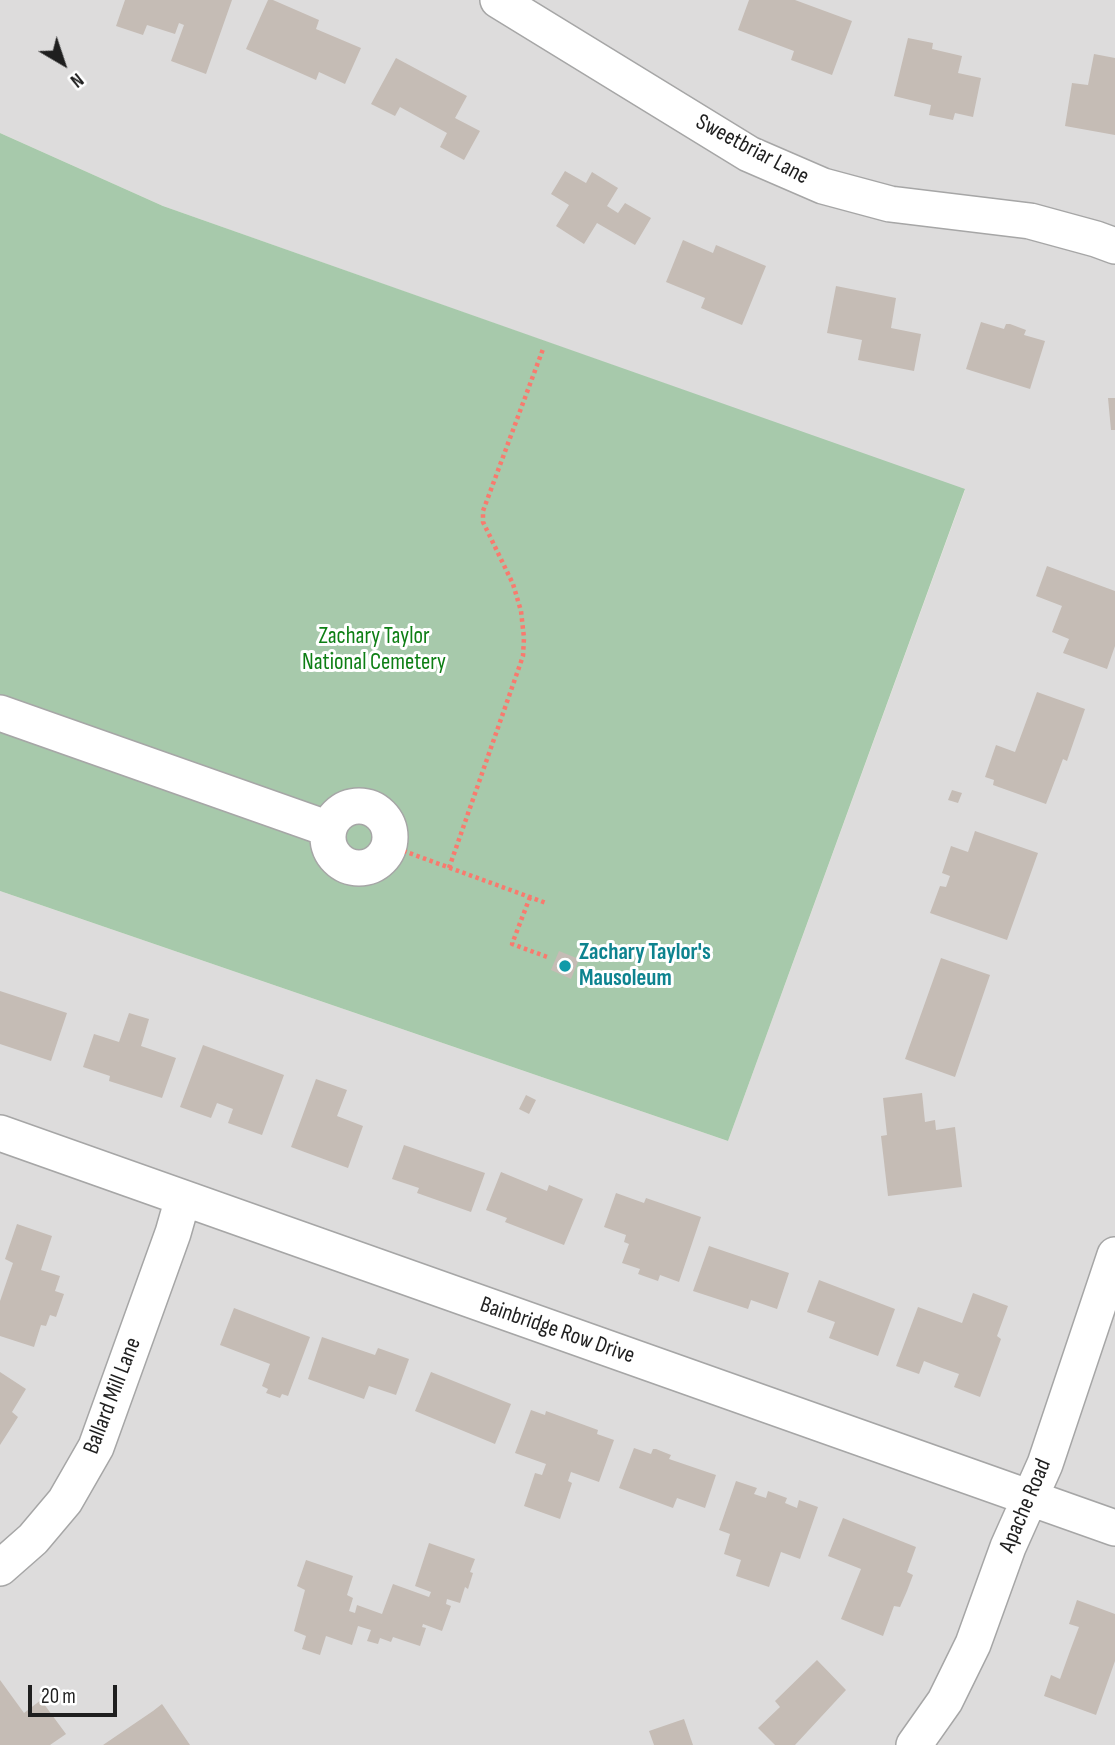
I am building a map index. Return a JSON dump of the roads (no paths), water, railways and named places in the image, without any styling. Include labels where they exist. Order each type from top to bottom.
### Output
[{"type":"street","name":"Sweetbriar Lane","points":[[498,0],[749,154],[823,187],[890,204],[1030,221],[1115,246]]},
{"type":"street","points":[[0,713],[329,829],[328,838],[334,856],[350,868],[370,867],[379,862],[390,846]]},
{"type":"street","name":"Bainbridge Row Drive","points":[[0,1133],[1115,1528]]},
{"type":"street","name":"Ballard Mill Lane","points":[[0,1568],[33,1539],[65,1501],[96,1447],[173,1233],[183,1198]]},
{"type":"street","name":"Apache Road","points":[[914,1745],[944,1701],[973,1644],[1008,1547],[1045,1464],[1115,1255]]},
{"type":"place","name":"Zachary Taylor's Mausoleum","points":[[565,966]]},
{"type":"park label","name":"Zachary Taylor National Cemetery","points":[[374,650]]}]
